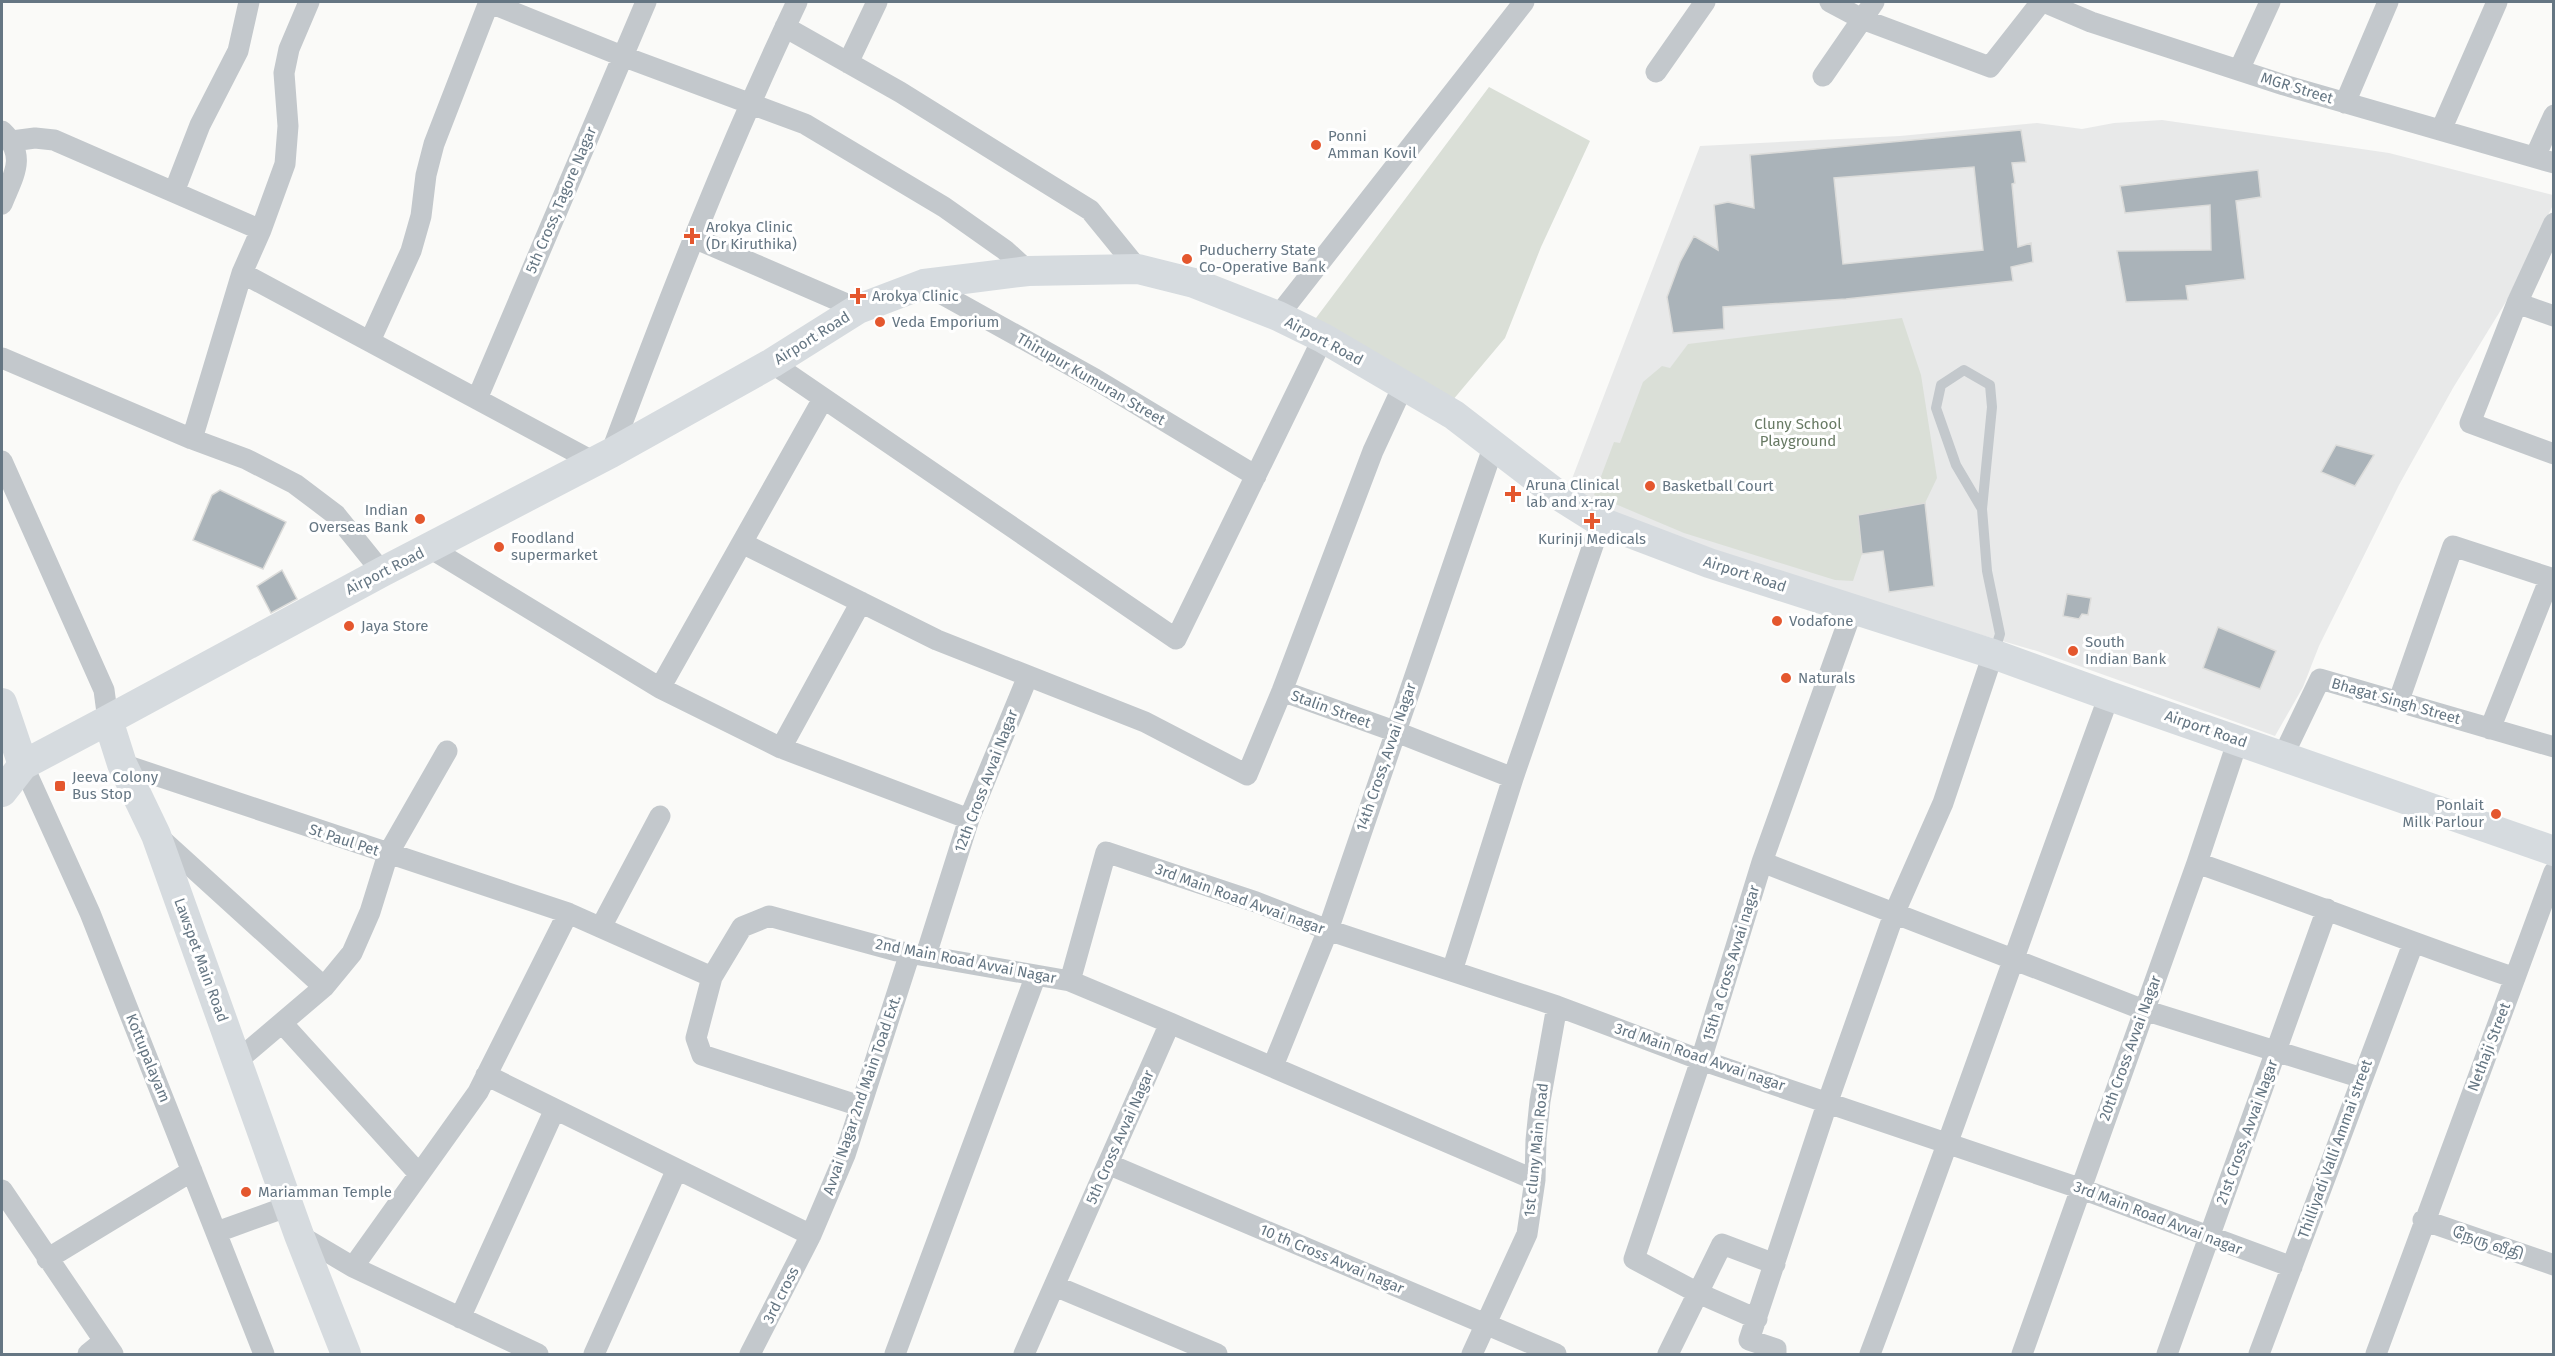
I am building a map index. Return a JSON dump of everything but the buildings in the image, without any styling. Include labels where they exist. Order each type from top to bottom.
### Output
[{"type":"street","points":[[174,192],[200,125],[238,51],[249,2]]},
{"type":"street","points":[[192,439],[242,273],[261,230],[285,164],[288,126],[284,73],[290,49],[309,2]]},
{"type":"street","points":[[370,341],[411,251],[421,216],[426,176],[434,144],[489,2],[622,57],[805,124],[944,207],[1005,250],[1028,271]]},
{"type":"street","name":"5th Cross, Tagore Nagar","points":[[477,399],[646,2]]},
{"type":"street","points":[[242,273],[477,399],[603,457],[750,105],[797,2]]},
{"type":"street","points":[[848,63],[877,2]]},
{"type":"street","points":[[1278,316],[1524,2]]},
{"type":"street","points":[[1656,72],[1705,2]]},
{"type":"street","points":[[1830,2],[1862,19],[1990,67],[2043,2]]},
{"type":"street","points":[[1823,76],[1874,2]]},
{"type":"street","name":"MGR Street","points":[[2043,2],[2091,22],[2239,70],[2544,160]]},
{"type":"street","points":[[2239,70],[2270,2]]},
{"type":"street","points":[[2345,103],[2388,2]]},
{"type":"street","points":[[2440,130],[2497,2]]},
{"type":"street","points":[[785,27],[900,92],[1090,210],[1138,269]]},
{"type":"street","points":[[2544,160],[2553,115]]},
{"type":"street","points":[[7,136],[54,140],[261,230]]},
{"type":"street","points":[[2,204],[15,173],[18,154],[7,136]]},
{"type":"street","points":[[2553,223],[2517,303],[2470,423],[2553,454]]},
{"type":"street","points":[[694,238],[858,309]]},
{"type":"street","name":"Airport Road","points":[[108,720],[382,572],[603,457],[772,363],[858,309],[924,284],[1028,271],[1138,269],[1194,283],[1278,316],[1323,338],[1454,414],[1558,495],[1601,522],[1709,563],[1994,654],[2553,851]]},
{"type":"street","name":"Thirupur Kumuran Street","points":[[924,284],[1095,379],[1256,476]]},
{"type":"street","points":[[2517,303],[2553,316]]},
{"type":"street","points":[[772,363],[1176,639],[1323,338]]},
{"type":"street","points":[[2,358],[192,439],[246,459],[295,484],[336,514],[382,572]]},
{"type":"street","points":[[742,543],[937,640],[1145,722],[1247,775],[1282,691],[1373,451],[1404,384]]},
{"type":"street","points":[[660,688],[824,399]]},
{"type":"street","name":"14th Cross, Avvai Nagar","points":[[1273,1066],[1328,930],[1394,731],[1494,445]]},
{"type":"street","points":[[2,461],[104,690],[108,720],[23,765],[2,792]]},
{"type":"street","points":[[1452,971],[1514,778],[1601,522]]},
{"type":"street","points":[[2399,700],[2453,546],[2552,578],[2490,729]]},
{"type":"street","points":[[430,548],[660,688],[781,748],[969,819]]},
{"type":"street","points":[[781,748],[861,602]]},
{"type":"street","name":"15th a Cross Avvai nagar","points":[[1756,1319],[1698,1293],[1634,1258],[1701,1060],[1762,862],[1853,608]]},
{"type":"street","points":[[1776,1354],[1776,1349],[1749,1340],[1828,1101],[1894,914],[1943,803],[1994,654]]},
{"type":"street","name":"12th Cross Avvai Nagar","points":[[918,954],[969,819],[1028,676]]},
{"type":"street","name":"Bhagat Singh Street","points":[[2283,756],[2320,679],[2399,700],[2553,747]]},
{"type":"street","name":"Stalin Street","points":[[1282,691],[1394,731],[1514,778]]},
{"type":"street","points":[[1870,1354],[1949,1143],[2012,959],[2109,696]]},
{"type":"street","points":[[2,703],[23,765]]},
{"type":"street","name":"Lawspet Main Road","points":[[108,720],[122,764],[156,835],[289,1206],[346,1354]]},
{"type":"street","name":"20th Cross Avvai Nagar","points":[[2022,1354],[2079,1188],[2197,863],[2238,740]]},
{"type":"street","points":[[237,1061],[324,987],[352,953],[370,912],[388,854],[447,751]]},
{"type":"street","name":"St Paul Pet","points":[[122,764],[568,913],[712,977]]},
{"type":"street","name":"Kottupalayam","points":[[23,765],[90,913],[264,1354]]},
{"type":"street","points":[[601,927],[660,816]]},
{"type":"street","points":[[156,835],[324,987]]},
{"type":"street","name":"3rd Main Road Avvai nagar","points":[[1070,981],[1106,852],[1256,902],[1328,930],[1557,1006],[1701,1060],[1828,1101],[2079,1188],[2292,1267]]},
{"type":"street","points":[[1762,862],[2144,1010],[2362,1078]]},
{"type":"street","points":[[2197,863],[2327,909],[2413,944],[2515,978]]},
{"type":"street","name":"Nethaji Street","points":[[2376,1354],[2423,1220],[2553,872]]},
{"type":"street","name":"21st Cross, Avvai Nagar","points":[[2167,1354],[2327,909]]},
{"type":"street","points":[[353,1267],[478,1092],[568,913]]},
{"type":"street","name":"2nd Main Road Avvai Nagar","points":[[861,1106],[702,1055],[696,1038],[712,977],[742,927],[769,916],[918,954],[1070,981],[1170,1023]]},
{"type":"street","name":"Thilliyadi Valli Ammai street","points":[[2259,1354],[2413,944]]},
{"type":"street","name":"Avvai Nagar 2nd Main Toad Ext.","points":[[811,1235],[845,1155],[918,954]]},
{"type":"street","points":[[895,1354],[1036,975]]},
{"type":"street","name":"1st cluny Main Road","points":[[1472,1354],[1527,1234],[1535,1180],[1540,1101],[1557,1006]]},
{"type":"street","points":[[282,1023],[419,1174]]},
{"type":"street","points":[[1170,1023],[1535,1180]]},
{"type":"street","name":"5th Cross Avvai Nagar","points":[[1024,1354],[1170,1023]]},
{"type":"street","points":[[486,1075],[811,1235]]},
{"type":"street","points":[[460,1318],[555,1108]]},
{"type":"street","name":"10 th Cross Avvai nagar","points":[[1108,1164],[1556,1354]]},
{"type":"street","points":[[594,1354],[677,1169]]},
{"type":"street","points":[[47,1259],[192,1170]]},
{"type":"street","points":[[2,1190],[108,1348],[88,1354]]},
{"type":"street","points":[[216,1232],[289,1206]]},
{"type":"street","name":"நேரு வீதி","points":[[2423,1220],[2553,1265]]},
{"type":"street","points":[[300,1235],[353,1267],[538,1354]]},
{"type":"street","name":"3rd cross","points":[[750,1354],[811,1235]]},
{"type":"street","points":[[1668,1354],[1722,1244],[1775,1264]]},
{"type":"street","points":[[1055,1286],[1217,1354]]},
{"type":"lane","points":[[1982,509],[1956,465],[1936,408],[1941,385],[1964,370],[1990,385],[1992,407],[1982,509],[1987,571],[2001,634],[1994,654]]},
{"type":"shaded area","points":[[2162,120],[2389,153],[2553,195],[2553,205],[2507,300],[2453,388],[2399,485],[2319,646],[2303,687],[2275,736],[2037,651],[1841,594],[1565,497],[1700,146],[1900,136],[2037,123],[2082,129],[2114,123]]},
{"type":"green space","points":[[1489,87],[1590,141],[1541,247],[1505,338],[1452,401],[1310,326]]},
{"type":"green space","name":"Cluny School Playground","points":[[1902,318],[1921,375],[1937,478],[1925,503],[1858,515],[1862,554],[1853,581],[1835,580],[1684,533],[1594,495],[1614,442],[1620,443],[1643,382],[1662,366],[1670,368],[1688,344]]},
{"type":"place","name":"Ponni Amman Kovil","points":[[1316,145]]},
{"type":"place","name":"Arokya Clinic (Dr Kiruthika)","points":[[692,236]]},
{"type":"place","name":"Puducherry State Co-Operative Bank","points":[[1187,259]]},
{"type":"place","name":"Arokya Clinic","points":[[858,296]]},
{"type":"place","name":"Veda Emporium","points":[[880,322]]},
{"type":"place","name":"Basketball Court","points":[[1650,486]]},
{"type":"place","name":"Aruna Clinical lab and x-ray","points":[[1513,494]]},
{"type":"place","name":"Indian Overseas Bank","points":[[420,519]]},
{"type":"place","name":"Kurinji Medicals","points":[[1592,521]]},
{"type":"place","name":"Foodland supermarket","points":[[499,547]]},
{"type":"place","name":"Vodafone","points":[[1777,621]]},
{"type":"place","name":"Jaya Store","points":[[349,626]]},
{"type":"place","name":"South Indian Bank","points":[[2073,651]]},
{"type":"place","name":"Naturals","points":[[1786,678]]},
{"type":"place","name":"Jeeva Colony Bus Stop","points":[[60,786]]},
{"type":"place","name":"Ponlait Milk Parlour","points":[[2496,814]]},
{"type":"place","name":"Mariamman Temple","points":[[246,1192]]}]
